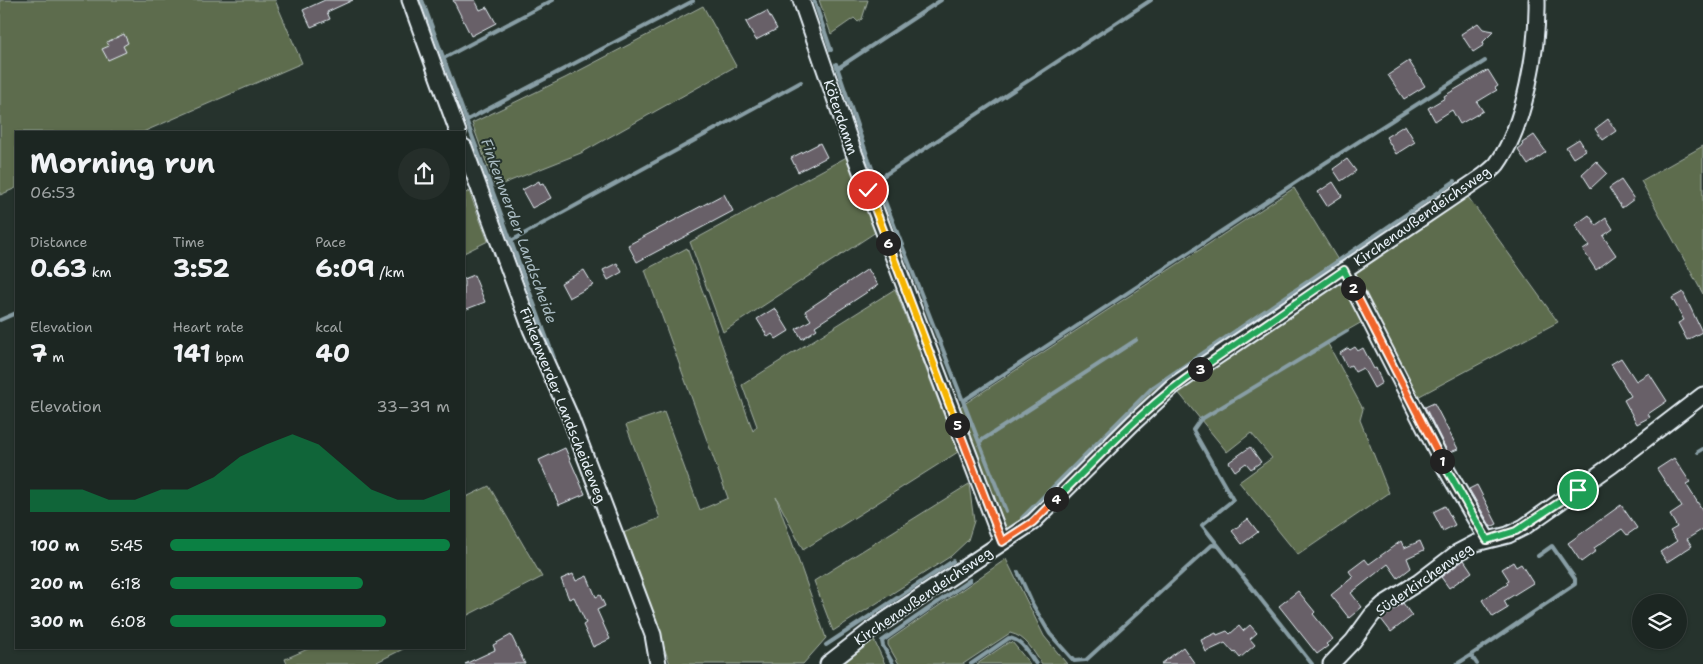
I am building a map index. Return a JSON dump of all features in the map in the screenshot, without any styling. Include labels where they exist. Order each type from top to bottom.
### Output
[{"type":"street","points":[[410,0],[458,131]]},
{"type":"street","name":"Köterdamm","points":[[801,0],[854,153],[1002,542]]},
{"type":"street","name":"Kirchenaußendeichsweg","points":[[828,664],[874,628],[1033,522],[1133,423],[1174,386],[1496,166],[1515,131],[1527,84],[1536,42],[1537,0]]},
{"type":"street","name":"Finkenwerder Landscheideweg","points":[[465,150],[531,329],[568,414],[653,635],[658,664]]},
{"type":"street","points":[[1344,270],[1455,485],[1487,540]]},
{"type":"street","name":"Süderkirchenweg","points":[[1331,664],[1353,641],[1372,615],[1384,604],[1419,582],[1457,553],[1487,540],[1508,535],[1524,527],[1612,465],[1703,395]]},
{"type":"green space","points":[[0,0],[275,0],[302,63],[145,131],[15,131],[15,188],[0,195]]},
{"type":"green space","points":[[819,0],[868,0],[862,19],[858,22],[854,18],[831,34]]},
{"type":"green space","points":[[703,6],[736,66],[581,153],[495,187],[472,123],[565,78]]},
{"type":"green space","points":[[1703,146],[1703,294],[1641,181]]},
{"type":"green space","points":[[854,153],[882,228],[723,332],[690,242]]},
{"type":"green space","points":[[1294,188],[1344,270],[1463,190],[1558,322],[1412,400],[1369,318],[1327,342],[1363,409],[1360,420],[1389,493],[1298,555],[1239,482],[1272,458],[1251,433],[1227,452],[1174,387],[1002,542],[952,412]]},
{"type":"green space","points":[[469,191],[488,241],[465,252],[465,193]]},
{"type":"green space","points":[[687,248],[753,431],[757,426],[742,385],[895,289],[958,452],[803,550],[776,497],[826,638],[803,664],[670,664],[623,533],[660,518],[626,425],[664,412],[700,510],[728,498],[645,270]]},
{"type":"green space","points":[[969,484],[974,521],[968,540],[951,556],[833,631],[814,581]]},
{"type":"green space","points":[[489,486],[542,577],[465,616],[465,498]]},
{"type":"green space","points":[[1006,559],[1044,636],[1067,664],[1042,664],[1025,641],[1010,633],[963,664],[899,664],[888,645],[888,641]]},
{"type":"green space","points":[[874,640],[885,664],[842,664]]},
{"type":"green space","points":[[1009,642],[1013,643],[1030,664],[977,664]]},
{"type":"green space","points":[[308,649],[403,649],[373,664],[287,664],[285,659]]},
{"type":"building","points":[[325,0],[353,0],[327,12],[330,19],[311,27],[303,10]]},
{"type":"building","points":[[453,0],[475,0],[480,10],[487,7],[496,23],[471,36]]},
{"type":"building","points":[[767,11],[777,29],[756,40],[746,22]]},
{"type":"building","points":[[1478,23],[1483,29],[1494,31],[1483,42],[1484,45],[1473,52],[1461,34]]},
{"type":"building","points":[[124,34],[128,43],[123,46],[126,52],[108,60],[102,49],[109,46],[107,42]]},
{"type":"building","points":[[1409,61],[1425,86],[1404,99],[1388,75]]},
{"type":"building","points":[[1488,70],[1498,86],[1495,88],[1497,90],[1477,102],[1483,111],[1460,124],[1452,110],[1435,121],[1428,108],[1445,98],[1444,96]]},
{"type":"building","points":[[1608,119],[1616,131],[1603,140],[1595,129]]},
{"type":"building","points":[[1405,125],[1415,142],[1396,154],[1386,137]]},
{"type":"building","points":[[1534,135],[1546,152],[1528,165],[1518,150],[1523,146],[1522,143]]},
{"type":"building","points":[[1579,139],[1586,150],[1573,158],[1566,147]]},
{"type":"building","points":[[820,143],[827,157],[798,172],[791,158]]},
{"type":"building","points":[[1347,159],[1356,171],[1341,181],[1333,169]]},
{"type":"building","points":[[1596,161],[1607,173],[1591,188],[1582,174]]},
{"type":"building","points":[[1621,180],[1634,199],[1622,208],[1609,188]]},
{"type":"building","points":[[539,181],[540,184],[543,183],[551,198],[532,208],[522,190]]},
{"type":"building","points":[[1333,182],[1342,196],[1327,206],[1318,192]]},
{"type":"building","points":[[724,194],[733,211],[637,262],[628,245]]},
{"type":"building","points":[[1589,215],[1596,225],[1606,218],[1613,229],[1603,236],[1616,255],[1596,270],[1583,250],[1589,246],[1575,225]]},
{"type":"building","points":[[617,263],[622,272],[608,280],[603,270]]},
{"type":"building","points":[[868,269],[878,285],[815,326],[817,329],[802,339],[796,329],[811,320],[805,311]]},
{"type":"building","points":[[584,270],[593,285],[569,298],[561,283]]},
{"type":"building","points":[[474,275],[485,302],[465,310],[465,279]]},
{"type":"building","points":[[1683,292],[1702,332],[1687,340],[1678,323],[1684,320],[1672,298]]},
{"type":"building","points":[[775,308],[789,331],[776,339],[772,334],[768,337],[757,319]]},
{"type":"building","points":[[1355,347],[1358,351],[1363,348],[1374,369],[1376,368],[1382,383],[1374,388],[1363,368],[1355,372],[1351,365],[1347,367],[1340,353],[1348,348],[1350,350]]},
{"type":"building","points":[[1621,358],[1636,381],[1649,373],[1667,401],[1648,414],[1650,417],[1637,424],[1624,400],[1631,396],[1611,364]]},
{"type":"building","points":[[1434,403],[1458,449],[1448,453],[1425,407]]},
{"type":"building","points":[[1250,447],[1261,462],[1251,469],[1246,463],[1235,471],[1229,462]]},
{"type":"building","points":[[565,448],[585,494],[559,505],[539,460]]},
{"type":"building","points":[[1674,458],[1690,482],[1686,484],[1703,511],[1703,529],[1687,539],[1692,546],[1667,562],[1660,552],[1677,541],[1670,531],[1677,527],[1670,515],[1682,507],[1657,469]]},
{"type":"building","points":[[1477,485],[1497,524],[1491,527],[1469,489]]},
{"type":"building","points":[[1621,505],[1637,528],[1627,535],[1622,529],[1594,548],[1596,551],[1581,562],[1568,543]]},
{"type":"building","points":[[1445,506],[1455,525],[1443,531],[1433,512]]},
{"type":"building","points":[[1248,519],[1258,532],[1242,544],[1232,531]]},
{"type":"building","points":[[1401,541],[1404,548],[1420,541],[1424,550],[1407,558],[1411,568],[1398,578],[1388,564],[1351,593],[1362,607],[1349,618],[1331,595],[1353,577],[1349,571],[1365,559],[1369,564]]},
{"type":"building","points":[[1464,560],[1472,572],[1449,588],[1441,577]]},
{"type":"building","points":[[1513,562],[1516,567],[1521,564],[1533,583],[1504,601],[1508,608],[1493,617],[1482,600],[1508,584],[1506,582],[1509,580],[1502,569]]},
{"type":"building","points":[[573,574],[576,581],[587,576],[596,597],[600,595],[605,606],[597,610],[610,639],[593,647],[583,625],[586,623],[574,597],[569,599],[561,579]]},
{"type":"building","points":[[1298,591],[1333,639],[1326,644],[1328,646],[1317,654],[1279,606]]},
{"type":"building","points":[[1403,603],[1412,616],[1391,632],[1381,619]]},
{"type":"building","points":[[1250,625],[1257,633],[1250,639],[1255,645],[1240,658],[1225,643],[1206,652],[1201,640],[1216,633],[1217,635],[1227,631],[1230,634],[1239,626],[1243,631]]},
{"type":"building","points":[[511,635],[525,664],[465,664],[495,650],[493,645]]},
{"type":"building","points":[[1183,647],[1195,664],[1161,664]]},
{"type":"waterway","name":"Finkenwerder Landscheide","points":[[422,0],[554,358]]},
{"type":"waterway","points":[[444,58],[553,0]]},
{"type":"waterway","points":[[814,0],[831,50]]},
{"type":"waterway","points":[[838,68],[941,0]]},
{"type":"waterway","points":[[877,180],[1151,0]]},
{"type":"waterway","points":[[467,120],[693,1]]},
{"type":"waterway","points":[[963,401],[1325,163],[1485,61]]},
{"type":"waterway","points":[[836,64],[868,158],[1006,511]]},
{"type":"waterway","points":[[511,241],[801,82]]},
{"type":"waterway","points":[[1022,518],[1152,388],[1455,181]]},
{"type":"waterway","points":[[0,320],[15,313]]},
{"type":"waterway","points":[[1312,664],[1202,525],[1233,500],[1193,430],[1200,420],[1347,331]]},
{"type":"waterway","points":[[979,442],[1136,340]]},
{"type":"waterway","points":[[1698,452],[1703,449]]},
{"type":"waterway","points":[[1018,572],[1033,605],[1050,634],[1074,661],[1086,660],[1212,545],[1218,546]]},
{"type":"waterway","points":[[1477,664],[1471,655],[1575,584],[1575,579],[1552,546],[1538,556]]},
{"type":"waterway","points":[[826,645],[953,561]]},
{"type":"waterway","points":[[893,664],[882,641],[970,580]]},
{"type":"waterway","points":[[971,664],[1009,638],[1022,644],[1036,664]]},
{"type":"waterway","points":[[1457,664],[1471,655]]},
{"type":"route","points":[[868,190],[1002,542],[1033,522],[1133,423],[1174,386],[1344,270],[1459,493],[1487,540],[1508,535],[1524,527],[1578,490]]}]
